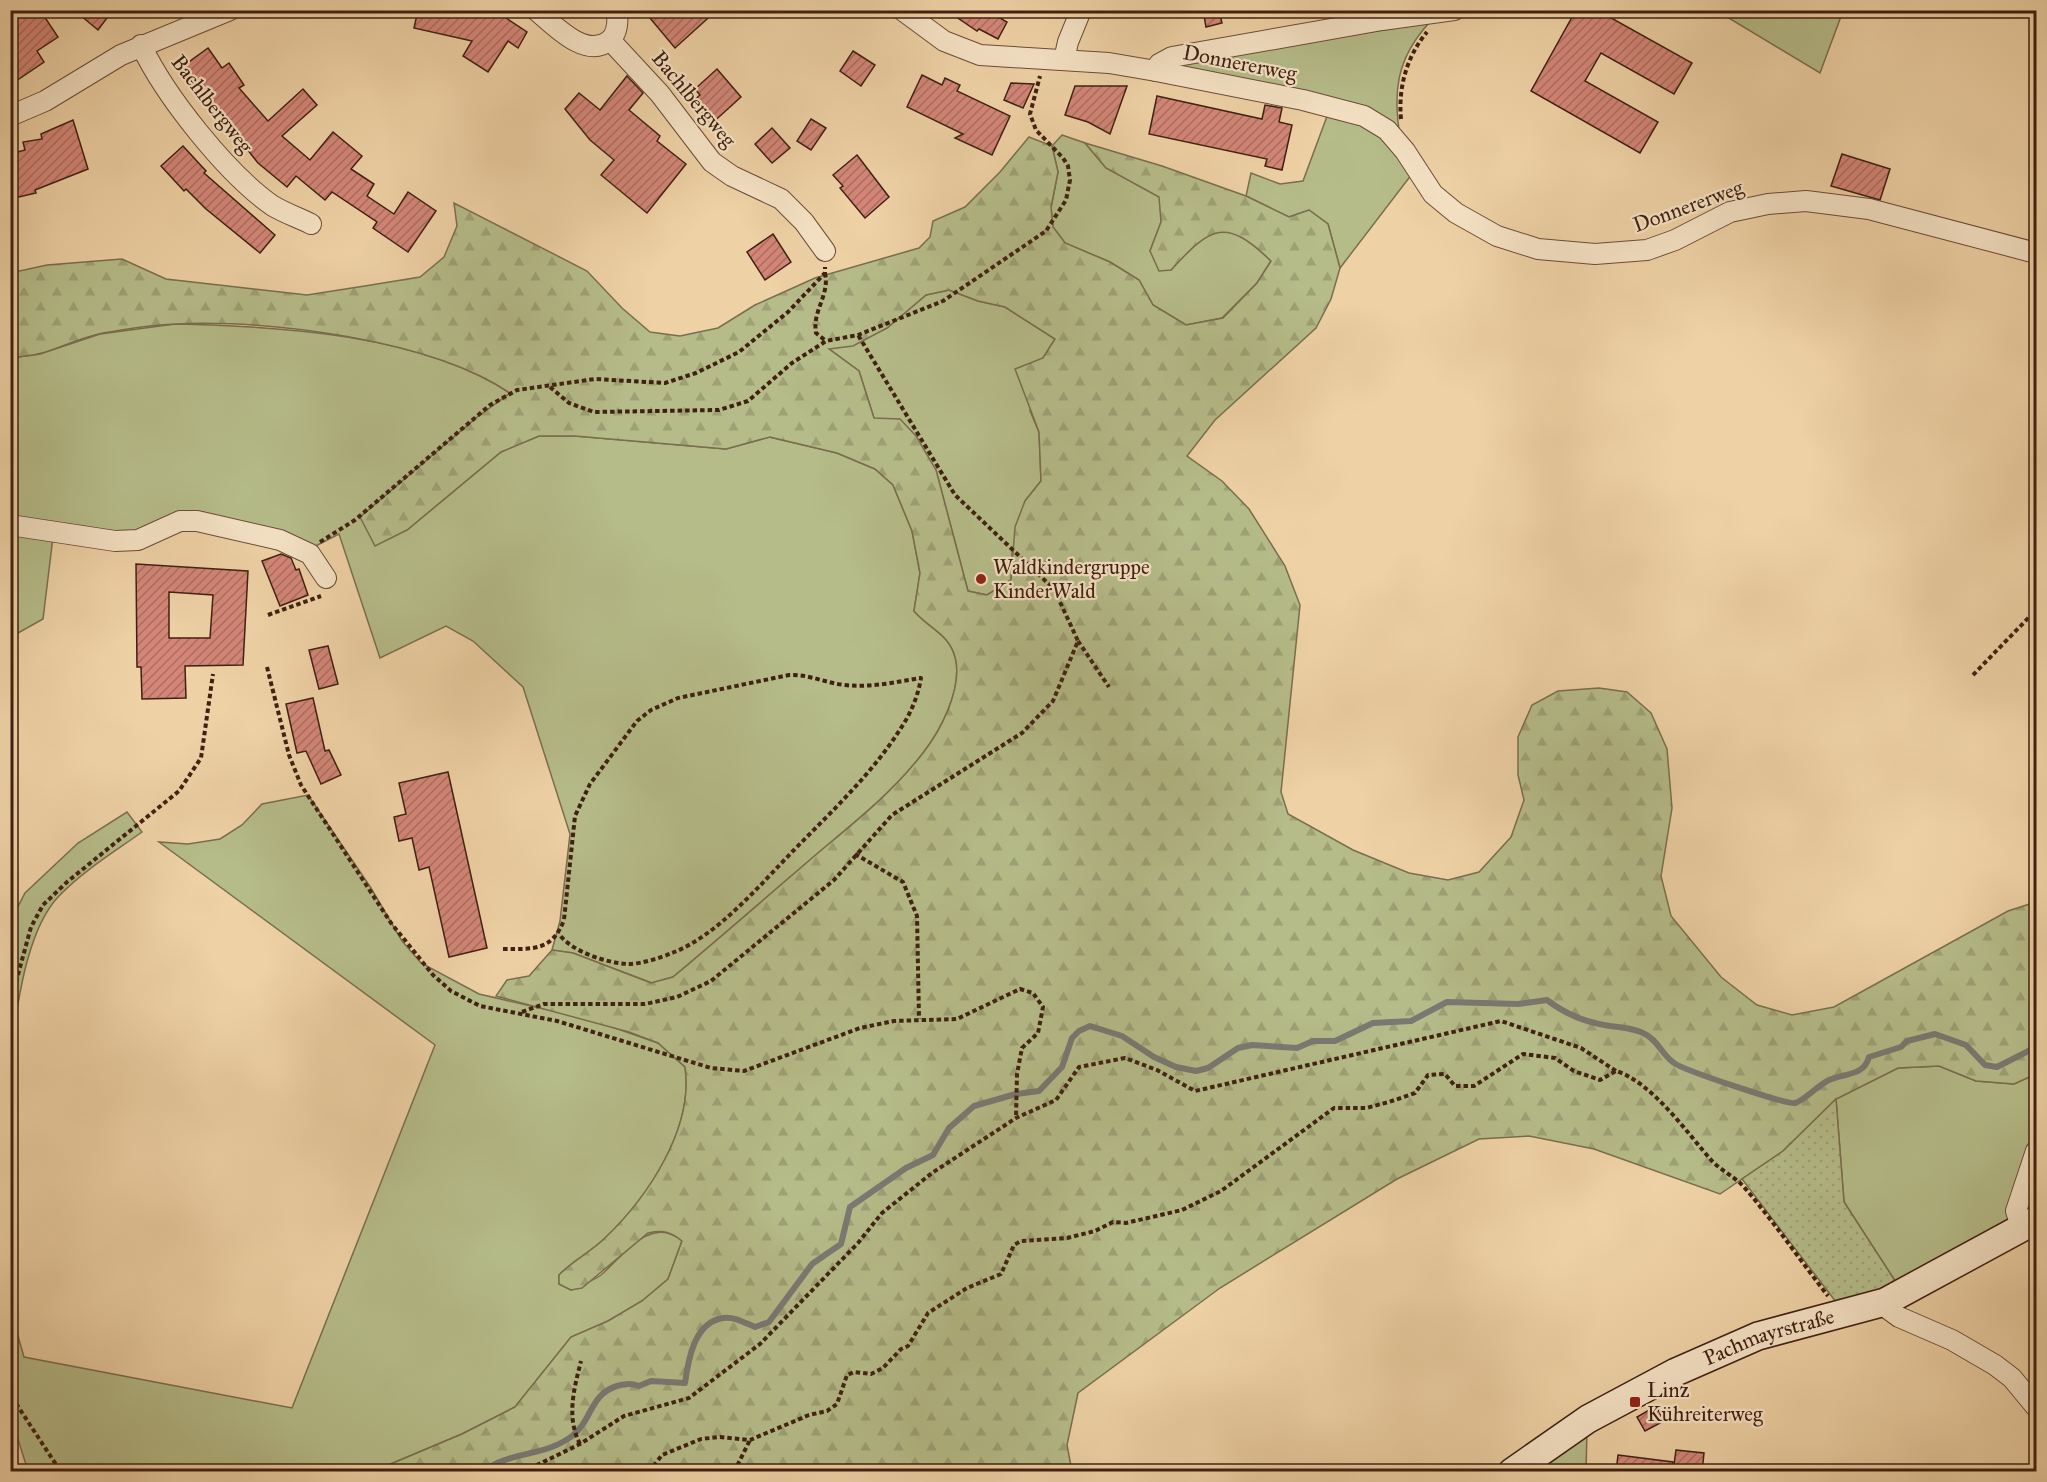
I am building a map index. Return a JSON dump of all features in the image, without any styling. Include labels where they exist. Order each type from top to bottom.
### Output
[{"type":"street","name":"Bachlbergweg","points":[[10,116],[45,101],[94,69],[141,45],[231,10]]},
{"type":"street","points":[[536,10],[572,38],[586,45],[599,46],[610,40],[616,29],[617,10]]},
{"type":"street","points":[[902,10],[936,36],[972,54],[1000,58],[1109,63],[1156,71],[1159,64],[1172,57],[1382,20],[1448,11]]},
{"type":"street","points":[[1064,60],[1068,42],[1081,10]]},
{"type":"street","name":"Bachlbergweg","points":[[610,40],[660,94],[712,162],[732,176],[782,199],[804,222],[825,251]]},
{"type":"street","name":"Bachlbergweg","points":[[141,45],[149,63],[180,106],[231,169],[275,207],[311,224]]},
{"type":"street","name":"Donnererweg","points":[[1156,71],[1359,114],[1382,126],[1405,151],[1433,194],[1465,220],[1507,240],[1538,249],[1595,254],[1647,250],[1676,240],[1730,212],[1760,205],[1806,201],[1869,209],[2037,253]]},
{"type":"street","points":[[10,525],[115,541],[138,540],[180,521],[197,520],[280,540],[298,548],[310,554],[326,578]]},
{"type":"street","points":[[2029,1223],[2016,1211],[2037,1151]]},
{"type":"street","name":"Pachmayrstraße","points":[[1512,1472],[1588,1419],[1676,1372],[1758,1336],[1885,1302],[2029,1223]]},
{"type":"street","points":[[1885,1302],[1888,1309],[1899,1317],[1952,1340],[1995,1365],[2012,1378],[2037,1407]]},
{"type":"path","points":[[1405,151],[1401,110],[1406,67],[1414,48],[1448,11]]},
{"type":"path","points":[[550,387],[569,403],[594,412],[719,410],[748,401],[792,363],[826,341],[858,335],[943,301],[992,266],[1035,240],[1054,224],[1066,200],[1070,180],[1063,158],[1036,130],[1030,114],[1042,69]]},
{"type":"path","points":[[825,251],[825,273],[828,284],[814,320],[816,333],[826,341]]},
{"type":"path","points":[[298,548],[318,543],[355,520],[490,405],[518,390],[595,379],[665,383],[696,373],[739,352],[788,312],[825,273]]},
{"type":"path","points":[[858,335],[955,495],[1054,590],[1077,641],[1109,687]]},
{"type":"path","points":[[268,615],[310,600]]},
{"type":"path","points":[[1973,675],[2037,610]]},
{"type":"path","points":[[520,1013],[544,1004],[645,1004],[677,997],[720,974],[834,880],[892,815],[1022,733],[1053,701],[1077,641]]},
{"type":"path","points":[[267,667],[289,755],[301,785],[391,923],[433,975],[451,992],[480,1006],[520,1013],[606,1035],[711,1068],[744,1071],[860,1028],[919,1019],[957,1019],[1020,989],[1033,993],[1043,1007],[1038,1033],[1022,1048],[1017,1074],[1016,1118]]},
{"type":"path","points":[[10,1004],[31,927],[43,905],[67,882],[179,791],[193,773],[201,758],[213,674]]},
{"type":"path","points":[[504,950],[549,945],[559,934],[564,920],[575,816],[590,784],[614,750],[637,721],[651,710],[678,698],[789,675],[805,674],[845,685],[877,685],[921,678],[917,697],[902,728],[874,766],[770,874],[705,934],[674,953],[629,964],[573,948],[559,934]]},
{"type":"path","points":[[855,854],[903,882],[917,916],[919,1019]]},
{"type":"path","points":[[523,1472],[580,1444],[624,1416],[689,1398],[760,1344],[858,1243],[882,1213],[932,1173],[1016,1118],[1056,1100],[1080,1066],[1125,1058],[1157,1070],[1196,1091],[1501,1021],[1581,1048],[1645,1088],[1692,1134],[1722,1172],[1742,1185],[1841,1312]]},
{"type":"path","points":[[649,1472],[662,1455],[701,1439],[720,1437],[750,1440],[808,1415],[827,1412],[837,1404],[847,1375],[854,1372],[872,1374],[883,1368],[901,1349],[908,1346],[928,1313],[967,1288],[1001,1274],[1014,1245],[1021,1241],[1086,1234],[1113,1222],[1126,1223],[1182,1210],[1221,1191],[1334,1108],[1366,1108],[1407,1096],[1415,1093],[1428,1075],[1445,1074],[1455,1086],[1474,1086],[1523,1054],[1555,1058],[1574,1071],[1600,1080],[1616,1071]]},
{"type":"path","points":[[580,1444],[575,1434],[571,1398],[581,1361]]},
{"type":"path","points":[[10,1390],[15,1402],[61,1472]]},
{"type":"path","points":[[734,1472],[750,1440]]},
{"type":"green space","points":[[1717,11],[1843,11],[1820,73]]},
{"type":"green space","points":[[1429,23],[1409,50],[1399,78],[1397,108],[1401,141],[1389,127],[1167,66],[1180,61]]},
{"type":"green space","points":[[1329,111],[1373,125],[1412,174],[1340,268],[1328,224],[1309,210],[1289,217],[1246,196],[1251,173],[1280,184],[1303,181]]},
{"type":"green space","points":[[1062,135],[1085,143],[1106,168],[1160,197],[1161,222],[1150,251],[1171,270],[1197,243],[1208,236],[1219,232],[1230,233],[1242,238],[1271,261],[1257,283],[1222,318],[1186,325],[1153,305],[1139,280],[1110,262],[1065,243],[1053,227],[1051,208],[1058,172],[1052,146]]},
{"type":"green space","points":[[1029,137],[1052,146],[1058,172],[1051,207],[1053,227],[1065,243],[1110,262],[1139,280],[1153,305],[1186,325],[1223,318],[1257,283],[1271,261],[1242,238],[1230,233],[1219,232],[1197,244],[1171,270],[1159,271],[1150,251],[1161,222],[1159,197],[1106,168],[1085,143],[1162,166],[1246,196],[1289,217],[1309,210],[1328,224],[1340,268],[1331,299],[1316,328],[1215,420],[1187,456],[1222,481],[1249,509],[1285,566],[1300,605],[1281,792],[1288,814],[1353,850],[1409,873],[1448,880],[1479,872],[1511,837],[1524,800],[1518,775],[1518,737],[1532,705],[1558,691],[1599,688],[1627,692],[1651,713],[1667,749],[1672,808],[1661,876],[1671,916],[1721,977],[1757,1005],[1792,1015],[1834,1007],[2008,911],[2036,902],[2036,1074],[2014,1084],[1976,1081],[1939,1066],[1898,1068],[1836,1099],[1783,1151],[1720,1194],[1594,1149],[1529,1136],[1479,1139],[1397,1179],[1220,1288],[1078,1393],[1067,1445],[1072,1471],[374,1471],[462,1434],[515,1407],[571,1337],[608,1321],[642,1301],[668,1279],[682,1241],[666,1232],[648,1233],[582,1288],[571,1290],[559,1284],[559,1275],[600,1243],[637,1203],[652,1182],[675,1137],[682,1114],[686,1090],[685,1067],[658,1043],[629,1032],[496,996],[507,980],[529,976],[552,950],[573,953],[651,983],[673,977],[860,818],[911,767],[930,744],[943,722],[953,697],[957,673],[956,661],[944,638],[914,611],[920,573],[912,531],[893,485],[875,469],[837,453],[770,437],[726,449],[575,436],[539,436],[501,452],[407,530],[375,546],[360,517],[476,418],[510,393],[477,375],[438,359],[395,347],[348,337],[256,325],[213,323],[139,327],[95,335],[42,353],[11,358],[10,273],[47,265],[122,259],[166,279],[307,295],[371,285],[420,277],[444,257],[457,226],[454,203],[587,271],[622,308],[650,332],[680,336],[718,328],[755,305],[815,278],[919,248],[930,237],[933,221],[965,207],[1000,172]],"holes":[[[949,290],[978,301],[1005,307],[1055,339],[1043,358],[1015,369],[1039,432],[1041,481],[1025,501],[1015,527],[1011,580],[987,595],[968,591],[936,470],[916,436],[900,419],[874,418],[859,371],[829,349],[853,346],[887,328],[926,295]]]},
{"type":"green space","points":[[949,290],[978,301],[1005,307],[1055,339],[1043,358],[1030,411],[1039,432],[1041,481],[1025,501],[1012,553],[1011,580],[987,595],[968,591],[936,470],[874,418],[859,371],[828,348],[853,345],[887,328],[926,295]]},
{"type":"green space","points":[[175,324],[303,331],[393,346],[436,358],[476,374],[511,394],[476,418],[361,517],[407,530],[501,452],[539,436],[575,436],[726,449],[769,437],[837,453],[875,469],[893,485],[912,531],[920,573],[914,611],[944,638],[956,661],[957,673],[953,697],[943,722],[923,753],[886,794],[673,977],[652,983],[573,953],[552,950],[560,921],[570,834],[523,687],[473,641],[446,626],[380,658],[339,534],[300,554],[184,526],[161,532],[53,537],[43,619],[11,637],[10,358],[40,354],[100,334]]},
{"type":"green space","points":[[308,795],[371,888],[402,941],[421,963],[479,994],[592,1020],[658,1043],[685,1067],[686,1090],[682,1114],[665,1160],[637,1203],[600,1243],[559,1275],[559,1284],[571,1290],[594,1279],[638,1240],[660,1232],[671,1234],[682,1241],[668,1279],[642,1301],[608,1321],[571,1337],[515,1407],[462,1434],[374,1471],[28,1471],[11,1417],[10,1308],[24,1357],[292,1408],[435,1045],[159,842],[188,844],[220,839],[242,825],[262,804]]},
{"type":"green space","points":[[127,812],[142,832],[68,887],[48,910],[39,927],[26,967],[11,1047],[11,920],[25,893],[78,843]]},
{"type":"green space","points":[[1939,1066],[1976,1081],[2014,1084],[2036,1074],[2036,1142],[2009,1221],[1899,1287],[1844,1202],[1836,1099],[1898,1068]]},
{"type":"green space","points":[[1836,1099],[1844,1202],[1899,1287],[1839,1306],[1742,1179],[1783,1151]]},
{"type":"green space","points":[[1587,1431],[1586,1471],[1529,1472]]},
{"type":"building","points":[[30,10],[40,10],[58,37],[37,51],[44,62],[16,81],[10,73],[10,24]]},
{"type":"building","points":[[74,10],[113,10],[98,30]]},
{"type":"building","points":[[418,10],[494,10],[527,32],[518,48],[508,41],[488,72],[463,56],[472,41],[414,28]]},
{"type":"building","points":[[659,10],[717,10],[675,48],[650,18]]},
{"type":"building","points":[[946,10],[986,10],[1007,22],[998,39],[979,29],[977,31]]},
{"type":"building","points":[[1203,10],[1219,10],[1222,23],[1206,27]]},
{"type":"building","points":[[1576,10],[1597,10],[1692,63],[1674,94],[1601,53],[1585,81],[1658,122],[1640,153],[1531,91]]},
{"type":"building","points":[[208,48],[222,68],[229,63],[244,85],[239,88],[268,121],[303,89],[317,105],[282,136],[310,160],[333,132],[362,156],[351,169],[374,184],[367,196],[394,214],[408,192],[436,211],[408,252],[373,228],[377,222],[332,192],[325,200],[296,176],[287,187],[258,163],[206,97],[204,99],[182,67]]},
{"type":"building","points":[[853,51],[875,65],[861,86],[840,71]]},
{"type":"building","points":[[717,69],[741,97],[709,126],[690,104],[700,95],[695,89]]},
{"type":"building","points":[[922,75],[942,85],[945,78],[960,85],[957,91],[1010,116],[992,155],[955,138],[963,134],[907,107]]},
{"type":"building","points":[[627,76],[643,93],[629,110],[660,136],[657,141],[686,164],[647,213],[601,175],[614,160],[590,140],[565,109],[579,93],[600,110]]},
{"type":"building","points":[[1011,83],[1034,84],[1023,108],[1004,100]]},
{"type":"building","points":[[1075,86],[1127,86],[1110,134],[1088,122],[1065,115]]},
{"type":"building","points":[[1157,96],[1262,119],[1265,105],[1282,108],[1279,122],[1292,125],[1282,170],[1265,166],[1267,159],[1149,134]]},
{"type":"building","points":[[811,119],[826,128],[811,150],[797,141]]},
{"type":"building","points":[[73,120],[88,169],[35,190],[36,193],[10,199],[10,154],[25,150],[23,142],[42,139],[41,134]]},
{"type":"building","points":[[772,128],[790,148],[772,163],[755,144]]},
{"type":"building","points":[[183,146],[206,171],[204,173],[275,235],[260,253],[206,209],[186,189],[184,191],[161,166]]},
{"type":"building","points":[[1842,154],[1890,169],[1880,200],[1831,186]]},
{"type":"building","points":[[857,155],[889,197],[865,218],[840,188],[843,186],[833,175]]},
{"type":"building","points":[[773,234],[791,262],[765,280],[747,252]]},
{"type":"building","points":[[281,554],[291,558],[296,570],[299,569],[308,595],[280,606],[262,561]]},
{"type":"building","points":[[136,564],[248,571],[243,665],[185,666],[186,698],[142,699],[141,667],[137,667]],"holes":[[[169,592],[213,595],[210,638],[169,638]]]},
{"type":"building","points":[[328,646],[338,684],[319,689],[309,650]]},
{"type":"building","points":[[313,698],[325,751],[329,750],[341,775],[321,784],[306,751],[297,753],[286,704]]},
{"type":"building","points":[[448,772],[487,948],[449,957],[429,867],[419,870],[412,838],[399,841],[394,817],[406,814],[399,783]]},
{"type":"building","points":[[1656,1406],[1664,1421],[1645,1431],[1637,1417]]},
{"type":"building","points":[[1676,1450],[1704,1453],[1702,1472],[1673,1472]]},
{"type":"building","points":[[1618,1455],[1673,1462],[1673,1472],[1616,1472]]},
{"type":"waterway","points":[[483,1472],[504,1460],[550,1448],[572,1436],[584,1423],[601,1395],[617,1386],[626,1384],[639,1386],[651,1381],[685,1383],[694,1344],[705,1327],[713,1321],[731,1318],[755,1327],[769,1322],[812,1264],[841,1244],[850,1207],[906,1168],[933,1155],[949,1128],[974,1106],[1016,1094],[1039,1091],[1062,1067],[1072,1038],[1079,1031],[1090,1026],[1122,1036],[1154,1057],[1176,1067],[1196,1071],[1208,1068],[1238,1048],[1252,1045],[1297,1048],[1313,1041],[1335,1041],[1373,1023],[1411,1021],[1447,1002],[1518,1004],[1547,1000],[1569,1014],[1584,1020],[1641,1032],[1652,1039],[1674,1063],[1681,1067],[1756,1093],[1795,1103],[1829,1080],[1863,1068],[1869,1057],[1901,1047],[1907,1041],[1935,1034],[1966,1045],[1985,1065],[1997,1067],[2036,1047]]},
{"type":"place","name":"Waldkindergruppe KinderWald","points":[[981,579]]},
{"type":"place","name":"Linz Kühreiterweg","points":[[1635,1402]]}]
